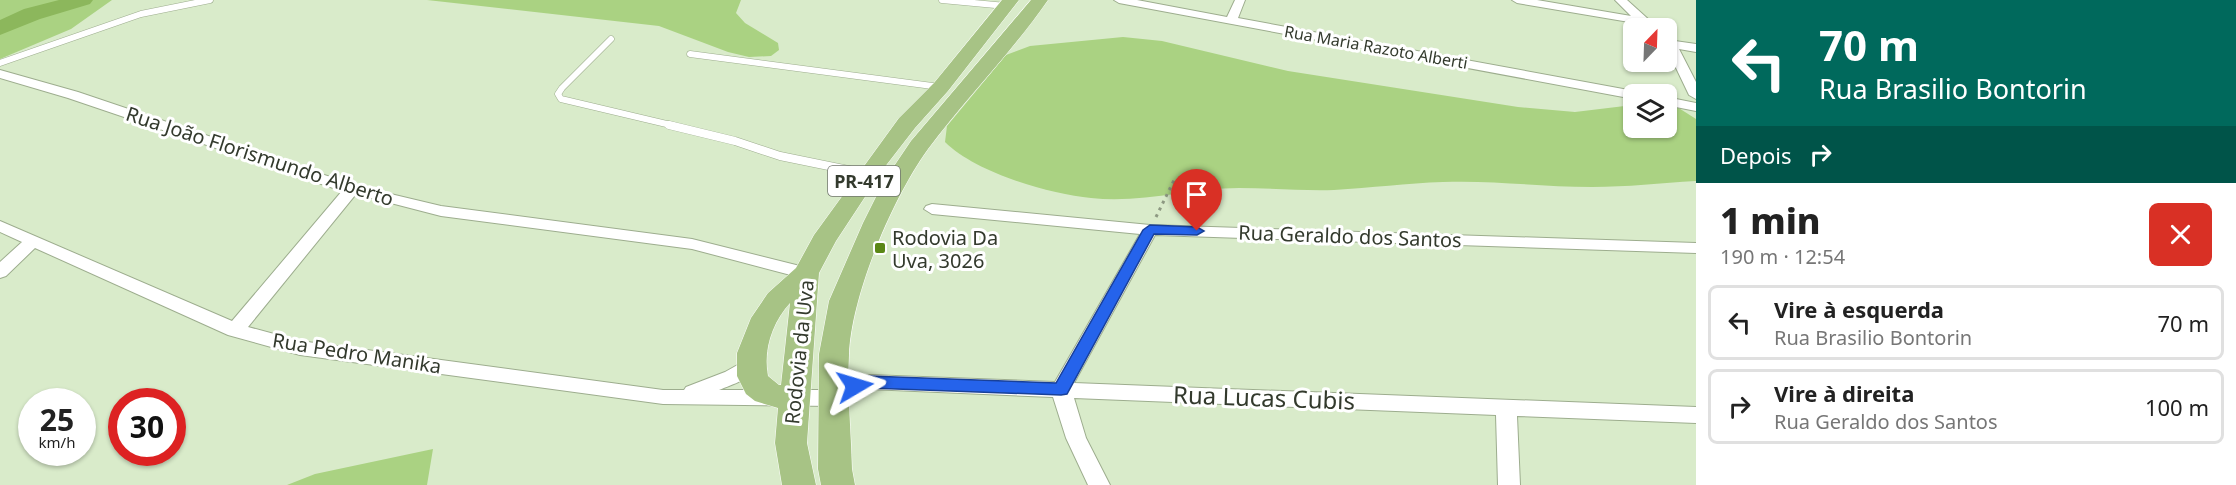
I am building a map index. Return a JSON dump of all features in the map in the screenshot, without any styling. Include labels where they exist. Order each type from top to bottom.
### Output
[{"type":"main road","name":"Rodovia da Uva","points":[[838,485],[835,469],[834,354],[843,301],[875,223],[896,182],[919,146],[1040,0]]},
{"type":"main road","name":"Rodovia da Uva","points":[[799,485],[791,442],[806,273],[868,174],[907,123],[941,87],[1009,3]]},
{"type":"main road","points":[[794,398],[773,396],[764,392],[755,382],[750,365],[758,334],[770,309],[786,290],[806,273]]},
{"type":"street","name":"Rua Maria Razoto Alberti","points":[[1119,0],[1623,93]]},
{"type":"street","points":[[1231,21],[1240,0]]},
{"type":"street","points":[[1517,0],[1624,18]]},
{"type":"street","points":[[1620,0],[1639,18]]},
{"type":"street","points":[[1677,44],[1696,48]]},
{"type":"street","points":[[1677,58],[1696,95]]},
{"type":"street","name":"Rua João Florismundo Alberto","points":[[0,74],[73,95],[352,189],[441,211],[692,244],[806,273]]},
{"type":"street","points":[[1677,103],[1696,107]]},
{"type":"street","points":[[235,330],[352,189]]},
{"type":"street","name":"Rua Geraldo dos Santos","points":[[932,208],[1150,230],[1696,248]]},
{"type":"street","name":"Rua Pedro Manika","points":[[0,226],[235,330],[300,348],[663,397],[836,398]]},
{"type":"street","points":[[1099,485],[1076,438],[1061,389],[1150,230]]},
{"type":"street","points":[[0,272],[33,240]]},
{"type":"street","name":"Rua Pedro Manika","points":[[663,397],[687,394],[711,387],[750,365]]},
{"type":"street","name":"Rua Lucas Cubis","points":[[836,398],[855,386],[869,382],[1696,415]]},
{"type":"street","points":[[1506,407],[1509,485]]},
{"type":"lane","points":[[0,63],[141,14],[210,0]]},
{"type":"lane","points":[[942,0],[1009,3]]},
{"type":"lane","points":[[611,39],[562,88],[558,94],[561,99],[728,140],[780,156],[868,174]]},
{"type":"lane","points":[[690,54],[941,87]]},
{"type":"path","points":[[1150,230],[1175,178]]},
{"type":"green space","points":[[0,0],[112,0],[71,29],[0,59]]},
{"type":"green space","points":[[427,0],[741,0],[736,13],[745,23],[778,43],[779,50],[771,56],[749,57],[728,52],[659,26]]},
{"type":"green space","points":[[1123,37],[1162,41],[1288,71],[1518,107],[1575,112],[1623,106],[1623,138],[1677,138],[1677,107],[1696,119],[1696,181],[1605,187],[1462,182],[1416,183],[1334,190],[1239,188],[1128,199],[1091,198],[1054,192],[993,172],[958,153],[945,142],[947,126],[1006,55],[1030,46]]},
{"type":"green space","points":[[433,449],[427,485],[287,485],[315,474]]},
{"type":"waterway","points":[[0,28],[32,14],[83,0]]},
{"type":"place","name":"Rodovia Da Uva, 3026","points":[[880,248]]},
{"type":"route","points":[[855,386],[869,382],[1061,389],[1150,230],[1197,231]]}]
